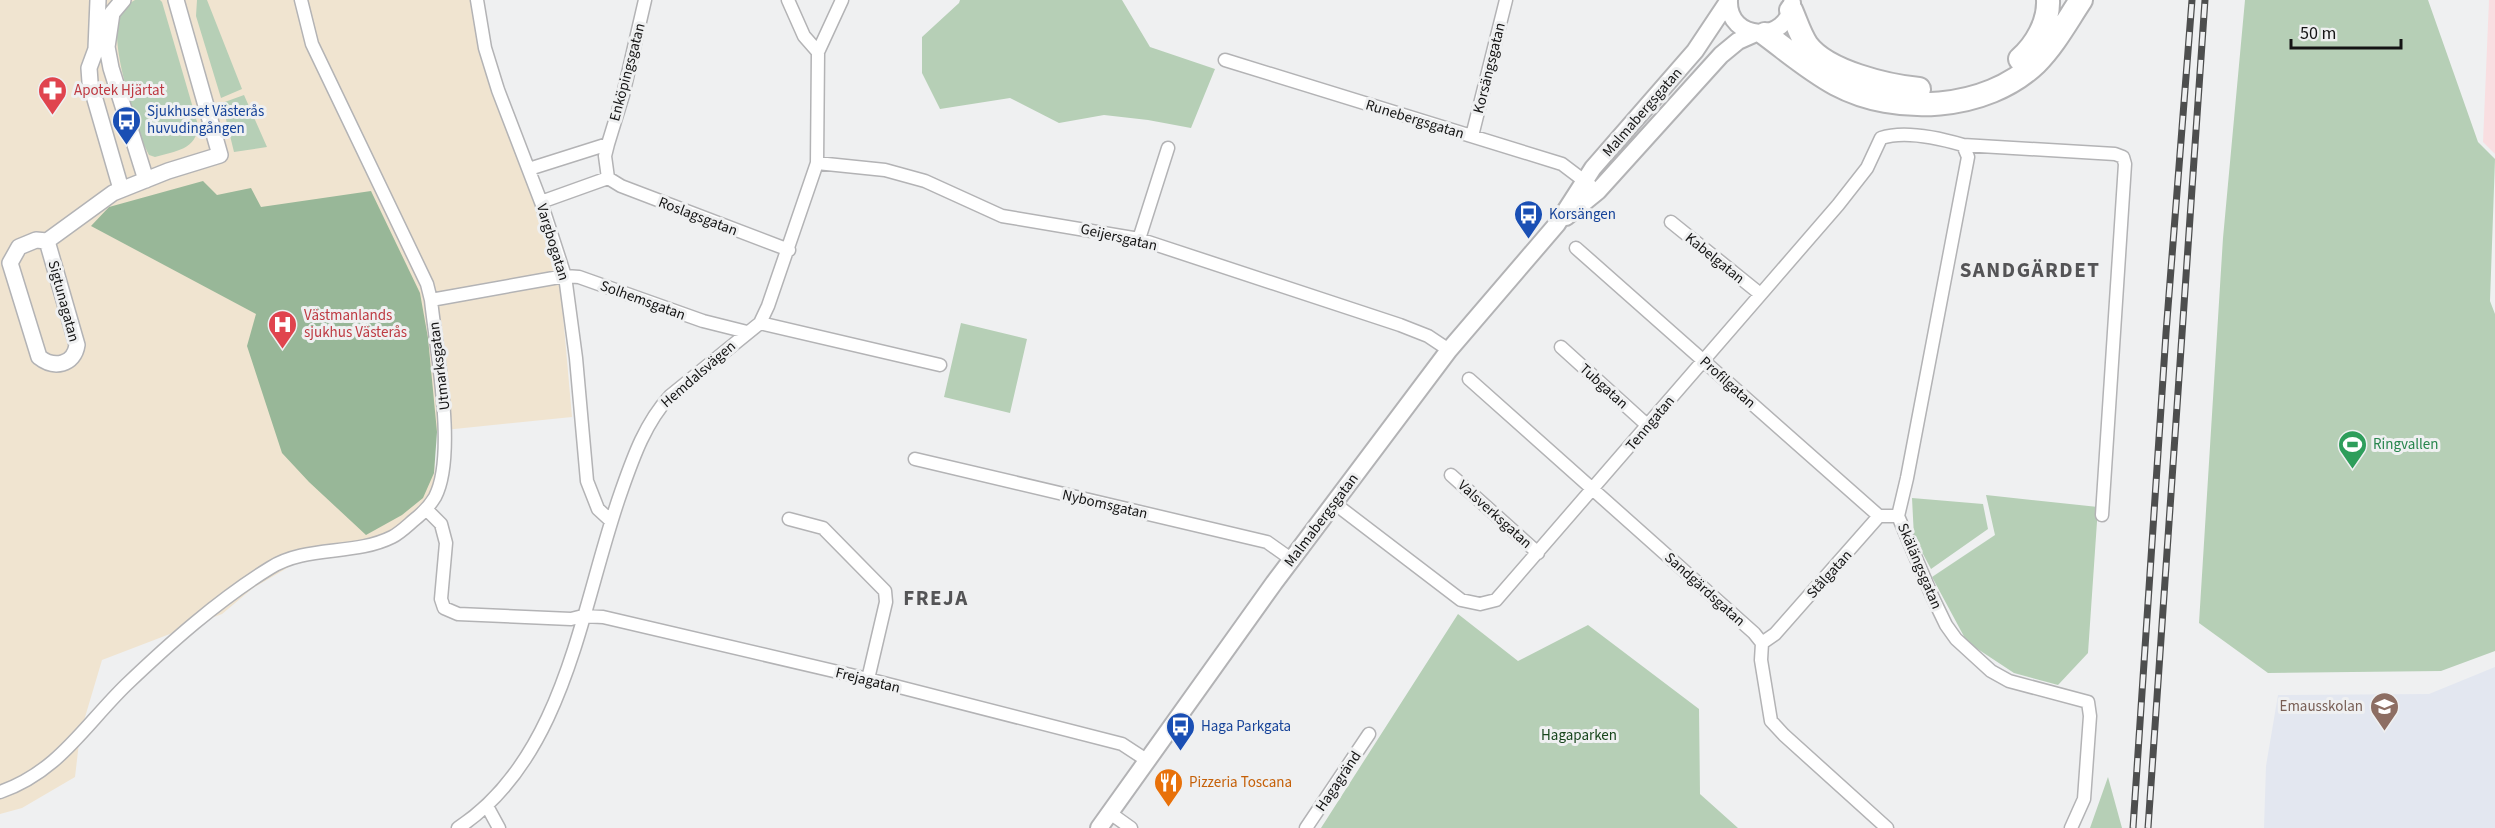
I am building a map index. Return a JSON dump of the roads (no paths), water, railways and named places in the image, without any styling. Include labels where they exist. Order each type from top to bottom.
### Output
[{"type":"highway","points":[[1792,5],[1805,43],[1826,59],[1862,77],[1893,86],[1931,90],[1966,86],[2006,70],[2023,57],[2039,35],[2046,16],[2048,0]]},
{"type":"highway","points":[[1760,34],[1811,69],[1855,92],[1888,100],[1935,105],[1986,95],[2018,77],[2036,63],[2057,39],[2081,0]]},
{"type":"main road","points":[[1729,0],[1733,18],[1741,28],[1760,34]]},
{"type":"main road","name":"Malmabergsgatan","points":[[1099,828],[1291,559],[1449,350],[1557,224],[1583,180],[1695,51],[1729,0]]},
{"type":"main road","name":"Malmabergsgatan","points":[[1557,224],[1598,191],[1721,55],[1738,41],[1777,30],[1786,21],[1792,5]]},
{"type":"street","points":[[99,0],[96,49],[89,68],[90,82],[121,189]]},
{"type":"street","points":[[123,0],[112,13],[107,46],[111,68],[146,180]]},
{"type":"street","name":"Sigtunagatan","points":[[47,241],[77,345],[75,354],[69,361],[58,364],[50,364],[39,357],[10,263],[19,248],[31,241],[47,241],[121,189],[220,155],[176,0]]},
{"type":"street","name":"Utmarksgatan","points":[[301,0],[312,44],[427,284],[431,300],[445,419],[444,466],[436,495],[427,510]]},
{"type":"street","name":"Vargbogatan","points":[[477,0],[485,48],[498,90],[541,201],[565,276],[576,358],[587,481],[598,509],[611,521]]},
{"type":"street","name":"Enköpingsgatan","points":[[608,144],[623,95],[645,0]]},
{"type":"street","points":[[788,0],[804,36],[818,52]]},
{"type":"street","points":[[842,0],[818,52],[817,163],[789,250],[760,323],[940,365]]},
{"type":"street","name":"Korsängsgatan","points":[[1472,136],[1506,0]]},
{"type":"street","name":"Runebergsgatan","points":[[1225,60],[1562,164],[1598,191]]},
{"type":"street","name":"Tenngatan","points":[[1334,503],[1461,600],[1480,604],[1496,600],[1594,489],[1759,293],[1838,205],[1867,168],[1881,138],[1893,134],[1963,144]]},
{"type":"street","points":[[529,169],[608,144]]},
{"type":"street","points":[[541,201],[608,178],[605,156],[608,144]]},
{"type":"street","points":[[1963,144],[2115,154],[2122,157],[2125,164],[2102,515]]},
{"type":"street","name":"Skälängsgatan","points":[[1963,144],[1968,157],[1910,467],[1898,516],[1946,625],[1972,655],[1991,671],[2009,681],[2028,688],[2088,702],[2090,716],[2084,800],[2071,828]]},
{"type":"street","points":[[1139,239],[1168,148]]},
{"type":"street","name":"Geijersgatan","points":[[817,163],[885,170],[925,181],[1002,216],[1139,239],[1400,325],[1428,336],[1449,350]]},
{"type":"street","name":"Roslagsgatan","points":[[608,178],[621,186],[789,250]]},
{"type":"street","name":"Kabelgatan","points":[[1671,222],[1759,293]]},
{"type":"street","name":"Profilgatan","points":[[1576,248],[1879,516]]},
{"type":"street","name":"Solhemsgatan","points":[[431,300],[565,276],[579,277],[703,321],[747,332]]},
{"type":"street","name":"Hemdalsvägen","points":[[458,828],[487,806],[513,776],[565,678],[611,521],[645,430],[658,409],[760,323]]},
{"type":"street","name":"Tubgatan","points":[[1561,347],[1647,425]]},
{"type":"street","name":"Sandgärdsgatan","points":[[1469,379],[1754,633],[1762,643]]},
{"type":"street","name":"Nybomsgatan","points":[[915,459],[1267,542],[1291,559]]},
{"type":"street","name":"Valsverksgatan","points":[[1451,475],[1538,553]]},
{"type":"street","points":[[0,792],[37,775],[63,754],[125,686],[210,611],[273,566],[295,556],[392,537],[427,510],[441,524],[446,543],[441,599],[444,608],[458,614],[571,618],[583,616]]},
{"type":"street","points":[[1879,516],[1898,516]]},
{"type":"street","name":"Stålgatan","points":[[1762,643],[1775,634],[1879,516]]},
{"type":"street","points":[[789,519],[823,528],[885,591],[886,602],[868,679]]},
{"type":"street","name":"Frejagatan","points":[[583,616],[603,617],[868,679],[1122,744],[1148,761]]},
{"type":"street","points":[[1762,643],[1761,660],[1771,721],[1887,828]]},
{"type":"street","name":"Hagagränd","points":[[1306,828],[1370,734]]},
{"type":"street","points":[[487,806],[499,828]]},
{"type":"street","points":[[1110,813],[1131,828]]},
{"type":"railway","points":[[2133,828],[2166,333],[2192,0]]},
{"type":"railway","points":[[2148,828],[2205,0]]},
{"type":"place","name":"Apotek Hjärtat","points":[[53,116]]},
{"type":"place","name":"Sjukhuset Västerås huvudingången","points":[[126,146]]},
{"type":"place","name":"Korsängen","points":[[1528,240]]},
{"type":"place","name":"Västmanlands sjukhus Västerås","points":[[283,350]]},
{"type":"place","name":"Ringvallen","points":[[2352,470]]},
{"type":"place","name":"Emausskolan","points":[[2384,732]]},
{"type":"place","name":"Haga Parkgata","points":[[1180,752]]},
{"type":"place","name":"Pizzeria Toscana","points":[[1168,808]]},
{"type":"district","name":"SANDGÄRDET","points":[[2030,270]]},
{"type":"district","name":"FREJA","points":[[936,598]]},
{"type":"park label","name":"Hagaparken","points":[[1579,735]]}]
